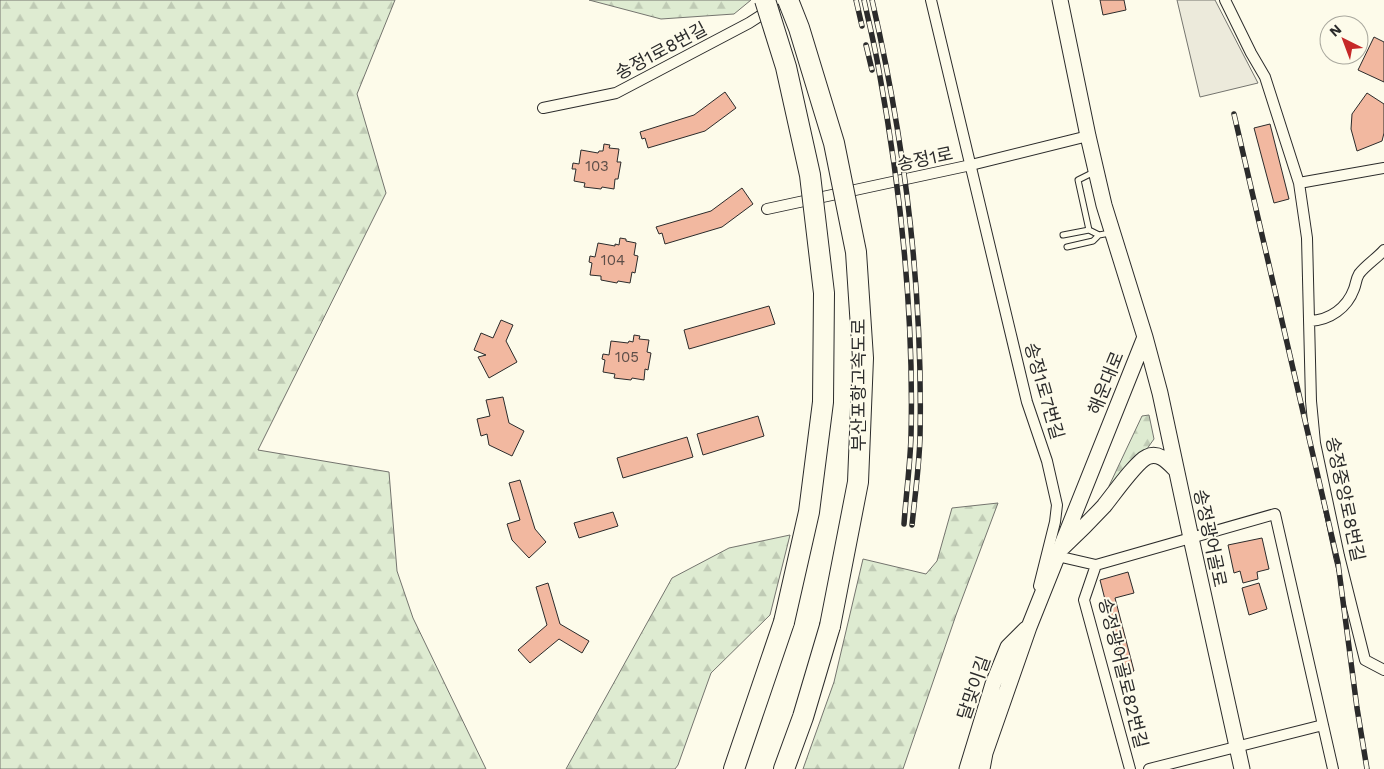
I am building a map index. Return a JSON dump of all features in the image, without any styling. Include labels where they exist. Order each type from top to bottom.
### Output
[{"type":"highway","name":"부산포항고속도로","points":[[734,769],[784,622],[809,512],[823,402],[824,293],[810,175],[786,67],[764,0]]},
{"type":"highway","name":"부산포항고속도로","points":[[784,769],[803,717],[830,626],[858,482],[863,358],[856,252],[834,142],[799,28],[786,0]]},
{"type":"main road","name":"해운대로","points":[[982,769],[985,753],[1029,626],[1145,337],[1106,234],[1104,205],[1060,0]]},
{"type":"main road","name":"송정광어골로","points":[[1145,337],[1160,392],[1242,769]]},
{"type":"main road","points":[[1058,554],[1142,460],[1148,456],[1164,458],[1176,470]]},
{"type":"main road","name":"달맞이길","points":[[967,769],[993,684],[1004,656],[1008,647],[1029,626]]},
{"type":"street","name":"송정1로8번길","points":[[543,108],[616,93],[749,23],[786,0]]},
{"type":"street","points":[[931,0],[971,165]]},
{"type":"street","name":"송정중앙로8번길","points":[[1225,0],[1264,77],[1299,183],[1307,238],[1311,401],[1315,443],[1339,556],[1365,660],[1384,670]]},
{"type":"street","name":"송정1로","points":[[767,210],[971,165],[1088,136]]},
{"type":"street","name":"송정1로7번길","points":[[971,165],[1026,402],[1047,461],[1057,505],[1055,522],[1029,626]]},
{"type":"street","points":[[1299,183],[1384,168]]},
{"type":"street","points":[[1310,321],[1329,317],[1344,306],[1354,290],[1357,277],[1365,266],[1377,259],[1384,250]]},
{"type":"street","points":[[1058,554],[1096,565],[1276,514],[1333,769]]},
{"type":"street","name":"송정광어골로82번길","points":[[1096,565],[1084,600],[1130,769]]},
{"type":"street","points":[[1149,769],[1323,725]]},
{"type":"lane","points":[[1089,230],[1078,180],[1096,170]]},
{"type":"lane","points":[[1063,235],[1089,230],[1106,234]]},
{"type":"lane","points":[[1067,247],[1093,241],[1106,234]]},
{"type":"green space","points":[[0,0],[395,0],[357,94],[386,193],[258,450],[389,472],[397,571],[413,618],[486,769],[0,769]]},
{"type":"green space","points":[[589,0],[751,0],[734,14],[661,19]]},
{"type":"green space","points":[[1149,415],[1154,439],[1144,453],[1111,488],[1109,486],[1142,416]]},
{"type":"green space","points":[[998,503],[956,615],[903,769],[803,769],[834,682],[863,559],[926,574],[937,561],[952,508]]},
{"type":"green space","points":[[790,535],[770,615],[711,673],[675,769],[566,769],[672,578],[729,548]]},
{"type":"shaded area","points":[[1177,0],[1215,0],[1258,83],[1200,97]]},
{"type":"building","points":[[1100,0],[1124,0],[1126,10],[1103,15]]},
{"type":"building","points":[[1374,37],[1384,42],[1384,82],[1358,70],[1360,65],[1369,65],[1369,47]]},
{"type":"building","points":[[725,92],[736,108],[705,131],[648,148],[645,138],[642,139],[640,132],[694,115]]},
{"type":"building","points":[[1367,93],[1384,104],[1384,133],[1382,141],[1357,151],[1351,129],[1352,114]]},
{"type":"building","points":[[1270,124],[1289,199],[1274,203],[1254,128]]},
{"type":"building","points":[[604,144],[610,145],[609,148],[619,149],[617,162],[621,162],[618,179],[615,179],[614,189],[584,187],[585,183],[574,181],[576,169],[572,169],[573,163],[579,164],[581,150],[598,153],[603,151]]},
{"type":"building","points":[[742,188],[753,204],[722,227],[665,244],[662,233],[659,234],[656,227],[711,211]]},
{"type":"building","points":[[620,238],[636,243],[634,255],[638,256],[635,273],[632,272],[630,283],[601,280],[601,276],[590,275],[592,263],[589,262],[590,256],[595,257],[598,243],[615,246],[615,244],[619,245]]},
{"type":"building","points":[[769,306],[775,324],[689,349],[684,330]]},
{"type":"building","points":[[501,320],[513,325],[506,341],[517,362],[489,378],[478,357],[486,355],[474,350],[481,333],[493,338]]},
{"type":"building","points":[[634,335],[640,336],[639,339],[649,340],[647,352],[651,353],[648,370],[645,369],[644,380],[614,378],[615,374],[603,372],[605,360],[602,359],[603,354],[609,355],[611,341],[633,342]]},
{"type":"building","points":[[503,397],[509,423],[524,431],[512,456],[489,445],[487,434],[481,436],[477,419],[490,416],[486,400]]},
{"type":"building","points":[[758,416],[764,436],[703,455],[697,434]]},
{"type":"building","points":[[687,437],[693,457],[623,478],[617,458]]},
{"type":"building","points":[[520,480],[535,529],[546,542],[529,558],[512,540],[507,524],[520,520],[509,483]]},
{"type":"building","points":[[613,512],[618,526],[579,538],[574,523]]},
{"type":"building","points":[[1262,538],[1269,569],[1257,572],[1258,579],[1243,583],[1240,571],[1234,573],[1228,545]]},
{"type":"building","points":[[1128,572],[1134,593],[1115,598],[1134,671],[1124,674],[1100,580]]},
{"type":"building","points":[[548,583],[560,624],[589,641],[582,653],[559,639],[530,663],[518,650],[547,625],[536,587]]},
{"type":"building","points":[[1259,583],[1267,609],[1249,615],[1242,588]]},
{"type":"railway","points":[[856,0],[862,26]]},
{"type":"railway","points":[[864,0],[894,162],[908,299],[911,437],[904,524]]},
{"type":"railway","points":[[872,0],[894,108],[915,273],[920,383],[920,438],[912,525]]},
{"type":"railway","points":[[866,45],[872,70]]},
{"type":"railway","points":[[1234,114],[1338,563],[1367,769]]}]
